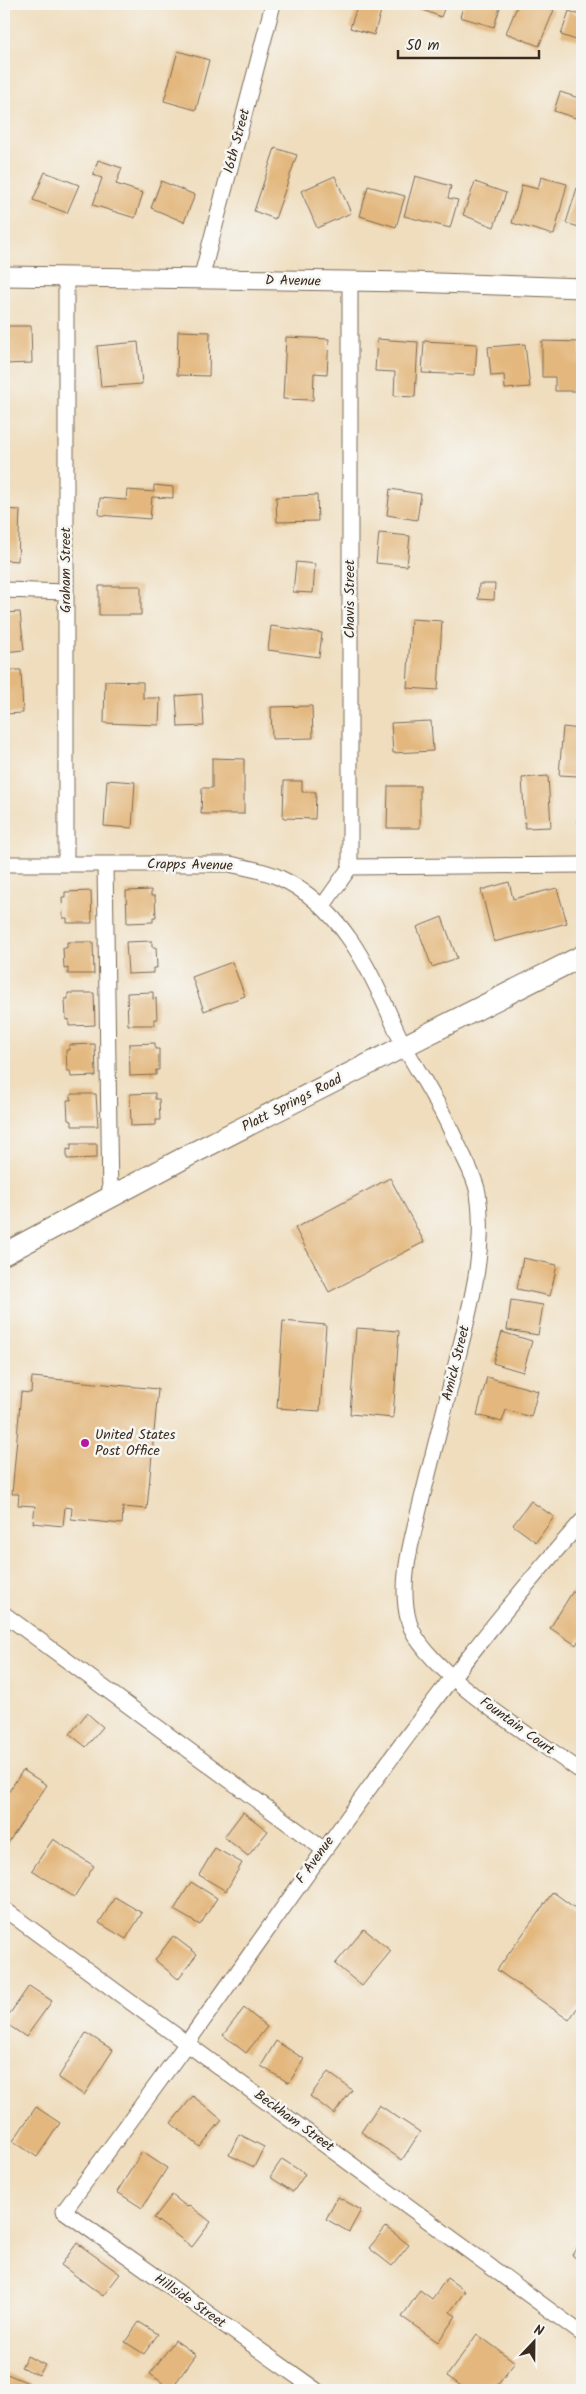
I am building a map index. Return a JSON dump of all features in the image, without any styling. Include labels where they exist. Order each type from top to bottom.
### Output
[{"type":"main road","name":"Platt Springs Road","points":[[4,1254],[110,1197],[582,956]]},
{"type":"street","name":"16th Street","points":[[201,279],[273,4]]},
{"type":"street","name":"D Avenue","points":[[4,276],[582,288]]},
{"type":"street","name":"Graham Street","points":[[66,276],[66,864]]},
{"type":"street","name":"Chavis Street","points":[[350,282],[350,867]]},
{"type":"street","points":[[4,590],[66,592]]},
{"type":"street","name":"Crapps Avenue","points":[[4,864],[230,864],[278,877],[322,907],[345,931],[372,972],[403,1046]]},
{"type":"street","points":[[105,864],[110,1197]]},
{"type":"street","points":[[322,907],[350,867],[582,865]]},
{"type":"street","name":"Amick Street","points":[[403,1046],[436,1100],[468,1166],[477,1190],[481,1222],[472,1298],[413,1533],[406,1578],[409,1623],[418,1642],[452,1678]]},
{"type":"street","name":"F Avenue","points":[[64,2211],[187,2043],[323,1849],[452,1678],[582,1521]]},
{"type":"street","points":[[4,1614],[323,1849]]},
{"type":"street","name":"Fountain Court","points":[[452,1678],[582,1772]]},
{"type":"street","name":"Beckham Street","points":[[4,1909],[582,2334]]},
{"type":"street","name":"Hillside Street","points":[[64,2211],[316,2390]]},
{"type":"building","points":[[358,4],[383,4],[374,35],[350,28]]},
{"type":"building","points":[[408,4],[446,4],[441,17]]},
{"type":"building","points":[[464,4],[501,4],[494,27],[460,17]]},
{"type":"building","points":[[518,4],[539,4],[554,10],[539,46],[506,33]]},
{"type":"building","points":[[569,11],[582,16],[582,42],[561,35]]},
{"type":"building","points":[[178,51],[209,60],[196,110],[164,101]]},
{"type":"building","points":[[560,92],[582,99],[582,120],[554,111]]},
{"type":"building","points":[[275,148],[297,155],[275,219],[254,211]]},
{"type":"building","points":[[98,160],[122,168],[116,184],[143,193],[135,218],[93,205],[102,178],[93,175]]},
{"type":"building","points":[[45,172],[79,185],[67,213],[33,200]]},
{"type":"building","points":[[335,176],[351,213],[317,228],[301,191]]},
{"type":"building","points":[[415,176],[451,186],[448,198],[458,200],[450,228],[404,216]]},
{"type":"building","points":[[541,177],[567,184],[554,235],[512,223],[522,185],[538,189]]},
{"type":"building","points":[[161,181],[195,195],[184,222],[151,208]]},
{"type":"building","points":[[475,182],[506,193],[494,227],[463,215]]},
{"type":"building","points":[[368,186],[405,196],[396,227],[360,216]]},
{"type":"building","points":[[577,188],[582,190],[582,228],[566,223]]},
{"type":"building","points":[[4,326],[31,326],[32,363],[4,364]]},
{"type":"building","points":[[178,331],[210,332],[209,376],[177,375]]},
{"type":"building","points":[[286,337],[329,339],[327,374],[314,373],[313,400],[283,399]]},
{"type":"building","points":[[377,339],[418,342],[415,397],[394,396],[395,372],[375,371]]},
{"type":"building","points":[[424,341],[477,344],[475,375],[422,373]]},
{"type":"building","points":[[542,341],[580,342],[580,391],[555,391],[555,377],[542,377]]},
{"type":"building","points":[[138,342],[142,384],[101,387],[97,346]]},
{"type":"building","points":[[525,344],[530,387],[505,389],[504,375],[491,376],[488,347]]},
{"type":"building","points":[[154,485],[173,487],[173,498],[152,497],[150,519],[99,515],[100,498],[126,500],[127,490],[154,492]]},
{"type":"building","points":[[390,489],[421,494],[417,520],[387,515]]},
{"type":"building","points":[[317,495],[318,521],[277,522],[276,497]]},
{"type":"building","points":[[4,509],[20,510],[18,561],[4,560]]},
{"type":"building","points":[[379,533],[410,536],[407,566],[376,563]]},
{"type":"building","points":[[296,562],[315,564],[313,593],[293,592]]},
{"type":"building","points":[[479,584],[495,584],[494,600],[478,599]]},
{"type":"building","points":[[99,586],[141,586],[141,615],[99,615]]},
{"type":"building","points":[[20,612],[24,650],[4,652],[4,613]]},
{"type":"building","points":[[411,619],[442,621],[438,690],[407,688]]},
{"type":"building","points":[[271,626],[322,633],[319,657],[268,650]]},
{"type":"building","points":[[4,670],[21,670],[23,713],[4,714]]},
{"type":"building","points":[[105,681],[143,682],[143,698],[160,698],[159,725],[104,723]]},
{"type":"building","points":[[202,694],[204,726],[178,727],[176,696]]},
{"type":"building","points":[[312,706],[313,738],[272,739],[271,707]]},
{"type":"building","points":[[431,721],[433,751],[393,753],[391,723]]},
{"type":"building","points":[[563,727],[581,729],[578,776],[559,775]]},
{"type":"building","points":[[212,758],[244,759],[244,814],[201,814],[202,788],[212,788]]},
{"type":"building","points":[[548,776],[551,827],[525,828],[522,778]]},
{"type":"building","points":[[107,780],[135,782],[132,828],[104,826]]},
{"type":"building","points":[[284,781],[302,781],[302,792],[316,792],[315,819],[283,818]]},
{"type":"building","points":[[388,786],[420,786],[420,828],[387,828]]},
{"type":"building","points":[[582,799],[582,823],[577,822]]},
{"type":"building","points":[[509,882],[513,899],[557,888],[567,923],[494,942],[481,890]]},
{"type":"building","points":[[151,890],[151,896],[155,896],[156,917],[153,917],[153,922],[127,923],[126,891]]},
{"type":"building","points":[[91,891],[92,923],[67,923],[67,918],[63,918],[62,897],[65,897],[65,892]]},
{"type":"building","points":[[4,916],[7,916],[5,946],[4,946]]},
{"type":"building","points":[[442,917],[457,958],[432,967],[417,927]]},
{"type":"building","points":[[152,941],[152,947],[156,947],[157,968],[153,968],[153,973],[128,974],[126,942]]},
{"type":"building","points":[[67,942],[93,942],[94,974],[68,974],[68,968],[64,969],[63,948],[67,948]]},
{"type":"building","points":[[232,962],[245,996],[204,1011],[192,977]]},
{"type":"building","points":[[153,992],[153,999],[156,998],[157,1019],[154,1019],[154,1025],[128,1025],[127,993]]},
{"type":"building","points":[[68,993],[94,993],[95,1025],[69,1026],[69,1019],[66,1020],[65,999],[68,999]]},
{"type":"building","points":[[155,1043],[155,1049],[159,1049],[159,1070],[156,1070],[156,1075],[130,1076],[129,1044]]},
{"type":"building","points":[[95,1044],[96,1076],[71,1077],[70,1071],[67,1071],[66,1050],[69,1050],[69,1045]]},
{"type":"building","points":[[155,1093],[155,1099],[159,1099],[160,1120],[156,1120],[156,1125],[131,1126],[130,1094]]},
{"type":"building","points":[[71,1094],[96,1094],[98,1126],[72,1126],[72,1121],[68,1120],[67,1100],[71,1100]]},
{"type":"building","points":[[71,1144],[97,1144],[97,1158],[67,1159],[67,1149],[71,1150]]},
{"type":"building","points":[[390,1178],[424,1242],[329,1292],[295,1228]]},
{"type":"building","points":[[523,1258],[557,1265],[550,1296],[517,1289]]},
{"type":"building","points":[[511,1300],[543,1305],[538,1335],[507,1330]]},
{"type":"building","points":[[283,1321],[326,1325],[320,1411],[277,1408]]},
{"type":"building","points":[[356,1328],[399,1331],[393,1418],[350,1414]]},
{"type":"building","points":[[502,1332],[532,1341],[523,1372],[493,1363]]},
{"type":"building","name":"United States Post Office","points":[[32,1377],[158,1389],[147,1509],[123,1507],[122,1524],[71,1519],[72,1508],[65,1507],[63,1526],[33,1523],[35,1506],[18,1505],[19,1494],[12,1494],[21,1392],[31,1393]]},
{"type":"building","points":[[487,1377],[538,1391],[531,1417],[506,1410],[502,1422],[477,1415]]},
{"type":"building","points":[[531,1501],[554,1517],[536,1542],[513,1525]]},
{"type":"building","points":[[573,1591],[582,1597],[582,1634],[576,1645],[550,1628]]},
{"type":"building","points":[[87,1713],[103,1727],[86,1747],[70,1734]]},
{"type":"building","points":[[23,1770],[47,1785],[6,1846],[4,1845],[4,1799]]},
{"type":"building","points":[[243,1812],[268,1831],[248,1856],[224,1837]]},
{"type":"building","points":[[53,1839],[94,1866],[74,1897],[32,1870]]},
{"type":"building","points":[[215,1848],[242,1863],[226,1891],[199,1875]]},
{"type":"building","points":[[191,1882],[217,1898],[200,1925],[174,1910]]},
{"type":"building","points":[[553,1892],[582,1913],[582,2001],[569,2020],[497,1970]]},
{"type":"building","points":[[115,1897],[142,1913],[126,1939],[99,1923]]},
{"type":"building","points":[[364,1929],[391,1951],[362,1986],[335,1964]]},
{"type":"building","points":[[173,1936],[197,1954],[178,1979],[155,1960]]},
{"type":"building","points":[[29,1986],[52,2001],[26,2037],[4,2022]]},
{"type":"building","points":[[244,2008],[267,2027],[246,2053],[223,2035]]},
{"type":"building","points":[[86,2033],[113,2050],[84,2095],[58,2078]]},
{"type":"building","points":[[276,2041],[304,2059],[289,2083],[261,2066]]},
{"type":"building","points":[[328,2072],[352,2090],[334,2114],[310,2096]]},
{"type":"building","points":[[193,2096],[222,2120],[200,2147],[171,2123]]},
{"type":"building","points":[[379,2105],[420,2132],[402,2160],[361,2132]]},
{"type":"building","points":[[36,2107],[60,2123],[37,2157],[13,2141]]},
{"type":"building","points":[[239,2134],[264,2147],[254,2167],[229,2155]]},
{"type":"building","points":[[142,2152],[167,2168],[142,2208],[117,2192]]},
{"type":"building","points":[[282,2159],[305,2174],[293,2192],[270,2177]]},
{"type":"building","points":[[172,2195],[211,2222],[192,2247],[154,2218]]},
{"type":"building","points":[[338,2197],[361,2210],[349,2232],[326,2219]]},
{"type":"building","points":[[386,2227],[409,2245],[392,2266],[369,2248]]},
{"type":"building","points":[[582,2240],[582,2263],[572,2255]]},
{"type":"building","points":[[77,2243],[120,2274],[103,2296],[61,2265]]},
{"type":"building","points":[[447,2278],[465,2291],[450,2312],[456,2316],[438,2342],[402,2317],[420,2290],[432,2299]]},
{"type":"building","points":[[139,2322],[158,2334],[144,2354],[125,2342]]},
{"type":"building","points":[[477,2334],[515,2362],[494,2390],[467,2390],[447,2376]]},
{"type":"building","points":[[175,2340],[196,2355],[171,2389],[150,2374]]},
{"type":"building","points":[[27,2356],[45,2365],[39,2375],[21,2367]]},
{"type":"building","points":[[7,2374],[31,2384],[29,2390],[4,2390]]},
{"type":"place","name":"United States Post Office","points":[[85,1443]]}]
